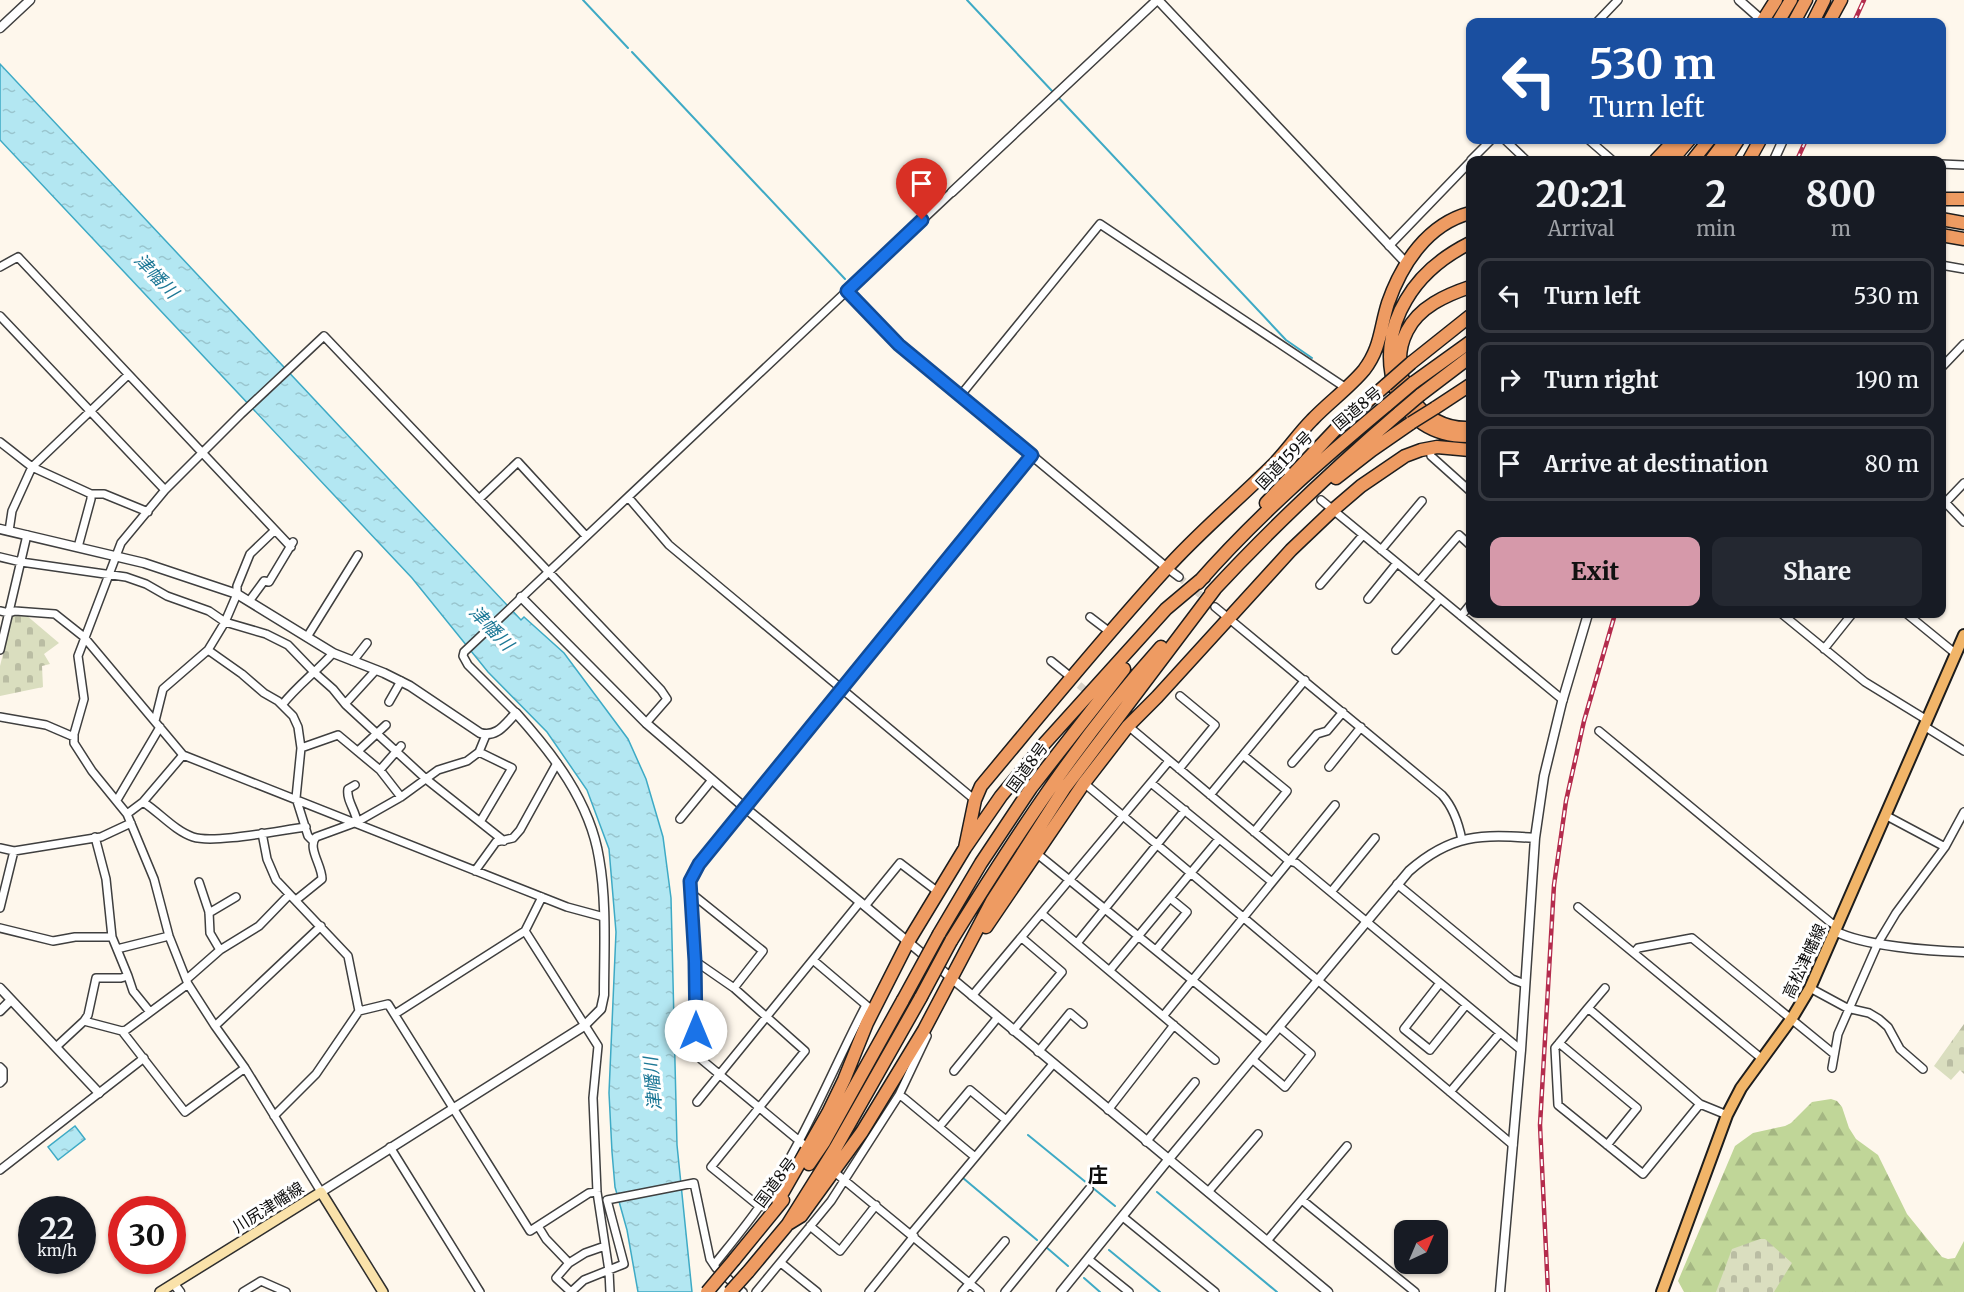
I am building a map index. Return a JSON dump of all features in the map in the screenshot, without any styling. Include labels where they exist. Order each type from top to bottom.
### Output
[{"type":"highway","points":[[1765,18],[1776,0]]},
{"type":"highway","points":[[1780,18],[1791,0]]},
{"type":"highway","points":[[1796,18],[1806,0]]},
{"type":"highway","points":[[1815,18],[1824,0]]},
{"type":"highway","points":[[1831,18],[1841,0]]},
{"type":"highway","points":[[1660,156],[1671,144]]},
{"type":"highway","points":[[1675,156],[1686,144]]},
{"type":"highway","points":[[1696,156],[1706,144]]},
{"type":"highway","points":[[1946,199],[1964,199]]},
{"type":"highway","points":[[965,848],[975,800],[981,786],[1014,739],[1074,681],[1111,633],[1167,568],[1276,462],[1301,431],[1363,372],[1374,356],[1388,302],[1407,264],[1427,236],[1436,228],[1447,221],[1466,214]]},
{"type":"highway","points":[[1946,220],[1964,223]]},
{"type":"highway","points":[[1946,226],[1964,228]]},
{"type":"highway","points":[[1946,236],[1964,239]]},
{"type":"highway","points":[[1466,245],[1432,267],[1408,296],[1400,312],[1391,341],[1390,370],[1401,402],[1410,414],[1424,426],[1443,434],[1466,436]]},
{"type":"highway","points":[[1466,288],[1449,294],[1418,316],[1407,331],[1400,362],[1402,381],[1408,396],[1418,408],[1434,420],[1448,426],[1466,428]]},
{"type":"highway","name":"国道159号","points":[[1239,540],[1244,526],[1337,428],[1411,363],[1466,319]]},
{"type":"highway","name":"国道8号","points":[[707,1292],[778,1206],[824,1142],[981,863],[1030,788],[1128,663],[1239,540],[1330,452],[1413,383],[1466,345]]},
{"type":"highway","name":"国道8号","points":[[730,1292],[788,1224],[883,1067],[951,941],[1016,837],[1090,733],[1146,663],[1252,551],[1342,462],[1420,395],[1466,360]]},
{"type":"highway","points":[[1252,551],[1266,542],[1346,470],[1411,423],[1466,389]]},
{"type":"highway","points":[[969,945],[977,939],[1035,852],[1126,725],[1157,697],[1291,550],[1333,510],[1398,460],[1413,452],[1430,448],[1466,450]]},
{"type":"highway","points":[[778,1206],[780,1197],[828,1113],[870,1007],[965,848],[1001,796],[1044,744],[1166,609],[1204,577]]},
{"type":"highway","points":[[788,1224],[801,1216],[862,1132],[924,1029],[992,901],[1064,789],[1215,589]]},
{"type":"main road","name":"高松津幡線","points":[[1662,1292],[1727,1115],[1741,1088],[1792,1018],[1810,988],[1964,635]]},
{"type":"main road","name":"川尻津幡線","points":[[160,1292],[321,1192],[383,1292]]},
{"type":"street","points":[[0,28],[30,0]]},
{"type":"street","points":[[646,723],[667,699],[661,690],[549,571],[324,336],[165,490],[121,543],[78,656],[84,699],[74,743],[92,771],[127,814],[154,879],[169,936],[188,981],[215,1026],[245,1068],[321,1192],[584,1026],[601,1009],[604,995],[604,917],[599,856],[591,829],[578,797],[557,763],[516,713],[468,665],[463,656],[466,649],[511,607],[521,597],[549,571],[586,536],[628,497],[1055,95],[1157,0],[1407,264]]},
{"type":"street","points":[[1601,18],[1618,0]]},
{"type":"street","points":[[1739,0],[1759,18]]},
{"type":"street","points":[[1476,156],[1487,144]]},
{"type":"street","points":[[1509,144],[1522,156]]},
{"type":"street","points":[[1594,144],[1607,156]]},
{"type":"street","points":[[1946,164],[1964,165]]},
{"type":"street","points":[[1389,246],[1466,166]]},
{"type":"street","points":[[960,396],[1100,224],[1346,388]]},
{"type":"street","points":[[0,267],[18,257],[274,531],[292,545],[269,582],[264,581],[250,600]]},
{"type":"street","points":[[1946,266],[1964,269]]},
{"type":"street","points":[[847,291],[899,345],[1179,577]]},
{"type":"street","points":[[0,316],[165,490]]},
{"type":"street","points":[[1946,363],[1964,344]]},
{"type":"street","points":[[128,375],[32,466],[4,530],[144,563],[237,594],[333,653],[401,681],[480,733],[486,735],[496,732],[516,713]]},
{"type":"street","points":[[0,442],[32,466],[91,494],[104,494],[148,512]]},
{"type":"street","points":[[1430,448],[1431,456],[1466,487]]},
{"type":"street","points":[[801,1143],[696,1054],[695,961],[690,881],[699,864],[744,807],[1032,455]]},
{"type":"street","points":[[479,499],[518,462],[586,536]]},
{"type":"street","points":[[1276,462],[1287,471]]},
{"type":"street","points":[[1946,499],[1964,483]]},
{"type":"street","points":[[78,547],[92,499],[91,494]]},
{"type":"street","points":[[628,497],[669,545],[975,800]]},
{"type":"street","points":[[1321,500],[1563,700]]},
{"type":"street","points":[[1381,550],[1422,501]]},
{"type":"street","points":[[1946,506],[1964,522]]},
{"type":"street","points":[[117,800],[158,724],[163,689],[208,650],[225,622],[250,554],[274,531]]},
{"type":"street","points":[[0,650],[27,535]]},
{"type":"street","points":[[1320,585],[1363,535]]},
{"type":"street","points":[[1419,582],[1459,535],[1466,541]]},
{"type":"street","points":[[307,637],[358,555]]},
{"type":"street","points":[[0,556],[21,562],[126,577],[146,584],[167,596],[208,611],[225,622],[266,634],[288,645],[345,704],[376,733],[398,749],[426,779],[504,841]]},
{"type":"street","points":[[1368,599],[1397,563]]},
{"type":"street","points":[[521,597],[646,723],[712,780],[1328,1292]]},
{"type":"street","points":[[1396,650],[1440,599]]},
{"type":"street","points":[[1215,607],[1442,795],[1447,800],[1460,827],[1462,840]]},
{"type":"street","points":[[1461,616],[1466,610]]},
{"type":"street","points":[[0,611],[55,614],[84,637],[183,755],[542,897],[604,917]]},
{"type":"street","points":[[1090,616],[1111,633]]},
{"type":"street","points":[[1500,1292],[1521,1050],[1535,838],[1544,776],[1587,618]]},
{"type":"street","points":[[1787,618],[1865,682],[1964,751]]},
{"type":"street","points":[[1824,648],[1849,618]]},
{"type":"street","points":[[1912,618],[1956,654]]},
{"type":"street","points":[[353,661],[367,643]]},
{"type":"street","points":[[208,650],[282,705],[293,716],[298,727],[301,748],[296,798],[308,836],[313,841]]},
{"type":"street","points":[[282,705],[292,692],[315,673],[333,653]]},
{"type":"street","points":[[1051,662],[1074,681]]},
{"type":"street","points":[[345,704],[376,670]]},
{"type":"street","points":[[1210,795],[1305,680]]},
{"type":"street","points":[[389,702],[401,681]]},
{"type":"street","points":[[1179,769],[1215,725],[1180,696]]},
{"type":"street","points":[[1292,763],[1317,734],[1327,730],[1343,712]]},
{"type":"street","points":[[0,717],[46,725],[74,737]]},
{"type":"street","points":[[358,751],[386,725]]},
{"type":"street","points":[[1126,725],[1521,1050]]},
{"type":"street","points":[[1329,767],[1361,727]]},
{"type":"street","points":[[1599,731],[1830,922],[1842,935],[1878,943],[1937,951],[1964,952]]},
{"type":"street","points":[[301,748],[338,735],[380,770],[401,797]]},
{"type":"street","points":[[296,900],[322,879],[322,870],[313,848],[313,841],[316,837],[357,822],[401,797],[447,766],[467,761],[479,752],[486,735]]},
{"type":"street","points":[[380,770],[398,749]]},
{"type":"street","points":[[479,752],[512,768],[480,822]]},
{"type":"street","points":[[127,814],[143,802],[183,755]]},
{"type":"street","points":[[1243,755],[1287,791],[1254,832]]},
{"type":"street","points":[[972,996],[1169,761]]},
{"type":"street","points":[[475,871],[496,842],[513,838],[520,830],[557,763]]},
{"type":"street","points":[[680,819],[712,780]]},
{"type":"street","points":[[1084,783],[1513,1145]]},
{"type":"street","points":[[1151,783],[1272,882]]},
{"type":"street","points":[[356,784],[348,789],[347,794],[357,822]]},
{"type":"street","points":[[143,802],[161,813],[176,828],[194,838],[243,837],[306,827]]},
{"type":"street","points":[[1164,1014],[1335,805]]},
{"type":"street","points":[[1077,943],[1185,810]]},
{"type":"street","points":[[1832,1068],[1838,1034],[1878,943],[1896,914],[1946,847],[1964,812]]},
{"type":"street","points":[[1885,815],[1946,847]]},
{"type":"street","points":[[0,848],[14,851],[101,837],[131,823]]},
{"type":"street","points":[[262,833],[267,859],[276,880],[348,956],[359,1011]]},
{"type":"street","points":[[1060,1292],[1409,871],[1428,856],[1451,843],[1462,840],[1490,835],[1535,838]]},
{"type":"street","points":[[95,837],[106,879],[112,937],[133,991],[150,1012]]},
{"type":"street","points":[[1110,970],[1219,838]]},
{"type":"street","points":[[1331,892],[1375,838]]},
{"type":"street","points":[[0,908],[14,851]]},
{"type":"street","points":[[1035,852],[1267,1041]]},
{"type":"street","points":[[697,1102],[813,960],[900,863],[938,892]]},
{"type":"street","points":[[199,882],[209,913],[210,933],[219,950]]},
{"type":"street","points":[[1397,884],[1512,979],[1525,984]]},
{"type":"street","points":[[692,894],[763,951],[734,988]]},
{"type":"street","points":[[84,1021],[122,1031],[126,1030],[188,981],[219,950],[259,926],[289,895]]},
{"type":"street","points":[[209,913],[236,897]]},
{"type":"street","points":[[395,1014],[525,931],[542,897]]},
{"type":"street","points":[[1156,950],[1187,912],[1170,898]]},
{"type":"street","points":[[1578,907],[1761,1058]]},
{"type":"street","points":[[1042,914],[1164,1014],[1215,1060]]},
{"type":"street","points":[[215,1026],[321,926]]},
{"type":"street","points":[[0,928],[53,941],[75,937],[112,937]]},
{"type":"street","points":[[525,931],[598,1046],[593,1098],[597,1192],[610,1292]]},
{"type":"street","points":[[117,949],[169,936]]},
{"type":"street","points":[[1013,1031],[1062,972],[1022,938]]},
{"type":"street","points":[[1634,953],[1638,948],[1692,938],[1834,1054]]},
{"type":"street","points":[[714,1265],[759,1207],[801,1143],[870,1007],[813,960]]},
{"type":"street","points":[[695,961],[734,988],[805,1051],[711,1167],[759,1207]]},
{"type":"street","points":[[56,1047],[88,1015],[96,978],[128,976]]},
{"type":"street","points":[[1440,983],[1404,1029],[1430,1050],[1466,1005]]},
{"type":"street","points":[[0,988],[99,1093]]},
{"type":"street","points":[[1605,988],[1555,1048],[1557,1105],[1643,1174],[1701,1104]]},
{"type":"street","points":[[1810,988],[1850,1008],[1879,1019],[1888,1027],[1899,1049],[1923,1070]]},
{"type":"street","points":[[0,1011],[11,1000]]},
{"type":"street","points":[[274,1116],[316,1074],[359,1011],[388,1004],[530,1231],[589,1192],[597,1192]]},
{"type":"street","points":[[1588,1008],[1701,1104],[1727,1115]]},
{"type":"street","points":[[1038,1052],[1070,1013],[1083,1024]]},
{"type":"street","points":[[954,1071],[998,1017]]},
{"type":"street","points":[[1108,1110],[1174,1025]]},
{"type":"street","points":[[1252,1059],[1285,1087],[1311,1054],[1279,1027]]},
{"type":"street","points":[[756,1292],[831,1201],[842,1177],[899,1095],[928,1032],[924,1029]]},
{"type":"street","points":[[122,1031],[185,1112],[245,1068]]},
{"type":"street","points":[[1450,1092],[1500,1033]]},
{"type":"street","points":[[1559,1043],[1637,1108],[1607,1145]]},
{"type":"street","points":[[0,1170],[144,1058]]},
{"type":"street","points":[[869,1292],[912,1235],[1053,1064]]},
{"type":"street","points":[[0,1067],[3,1070],[3,1080],[0,1083]]},
{"type":"street","points":[[1146,1142],[1195,1082]]},
{"type":"street","points":[[939,1127],[970,1090],[1006,1120]]},
{"type":"street","points":[[899,1095],[975,1157]]},
{"type":"street","points":[[1208,1192],[1258,1134]]},
{"type":"street","points":[[1267,1241],[1347,1146]]},
{"type":"street","points":[[390,1147],[480,1292]]},
{"type":"street","points":[[842,1177],[980,1292]]},
{"type":"street","points":[[605,1246],[585,1253],[569,1263],[556,1278],[571,1292],[584,1280],[624,1264],[607,1200],[694,1183],[710,1259],[743,1292]]},
{"type":"street","points":[[1005,1292],[1089,1189]]},
{"type":"street","points":[[1302,1200],[1414,1292]]},
{"type":"street","points":[[810,1226],[840,1251],[876,1205]]},
{"type":"street","points":[[1123,1217],[1215,1292]]},
{"type":"street","points":[[538,1226],[546,1239],[569,1263]]},
{"type":"street","points":[[962,1292],[1005,1240]]},
{"type":"street","points":[[1088,1258],[1129,1292]]},
{"type":"street","points":[[781,1263],[817,1292]]},
{"type":"street","points":[[243,1292],[261,1281],[286,1292]]},
{"type":"street","points":[[174,1284],[180,1292]]},
{"type":"green space","points":[[13,614],[26,615],[59,643],[44,654],[50,664],[42,666],[43,687],[0,696],[0,666]]},
{"type":"green space","points":[[1964,1024],[1964,1074],[1960,1070],[1951,1080],[1934,1066]]},
{"type":"green space","points":[[1831,1099],[1837,1101],[1842,1107],[1849,1128],[1856,1139],[1878,1155],[1907,1214],[1942,1257],[1955,1258],[1964,1241],[1964,1292],[1684,1292],[1678,1281],[1735,1146],[1753,1133],[1791,1123],[1812,1102]]},
{"type":"green space","points":[[1765,1239],[1792,1263],[1774,1292],[1716,1292],[1732,1249]]},
{"type":"water","name":"津幡川","points":[[0,64],[521,620],[524,617],[564,653],[628,739],[646,779],[663,837],[671,898],[677,1145],[692,1292],[638,1292],[627,1230],[615,1187],[609,1093],[616,932],[609,849],[587,790],[547,732],[488,672],[412,578],[0,140]]},
{"type":"water","points":[[75,1126],[85,1139],[58,1160],[48,1147]]},
{"type":"waterway","points":[[583,0],[628,48]]},
{"type":"waterway","points":[[967,0],[1053,92]]},
{"type":"waterway","points":[[632,52],[845,279]]},
{"type":"waterway","points":[[1057,96],[1286,340],[1312,358]]},
{"type":"waterway","points":[[1028,1135],[1115,1206]]},
{"type":"waterway","points":[[963,1178],[1037,1240]]},
{"type":"waterway","points":[[1157,1192],[1277,1292]]},
{"type":"waterway","points":[[1046,1247],[1068,1266]]},
{"type":"waterway","points":[[1109,1250],[1160,1292]]},
{"type":"waterway","points":[[1084,1278],[1100,1292]]},
{"type":"tunnel","points":[[1179,577],[1209,602]]},
{"type":"tunnel","points":[[1079,685],[1091,695]]},
{"type":"railway","points":[[1856,18],[1864,0]]},
{"type":"railway","points":[[1799,156],[1804,144]]},
{"type":"railway","points":[[1548,1292],[1540,1125],[1554,885],[1566,801],[1584,721],[1614,618]]},
{"type":"district","name":"庄","points":[[1098,1175]]},
{"type":"route","points":[[696,1031],[690,881],[699,864],[826,705],[1032,455],[899,345],[847,291],[922,220]]}]
